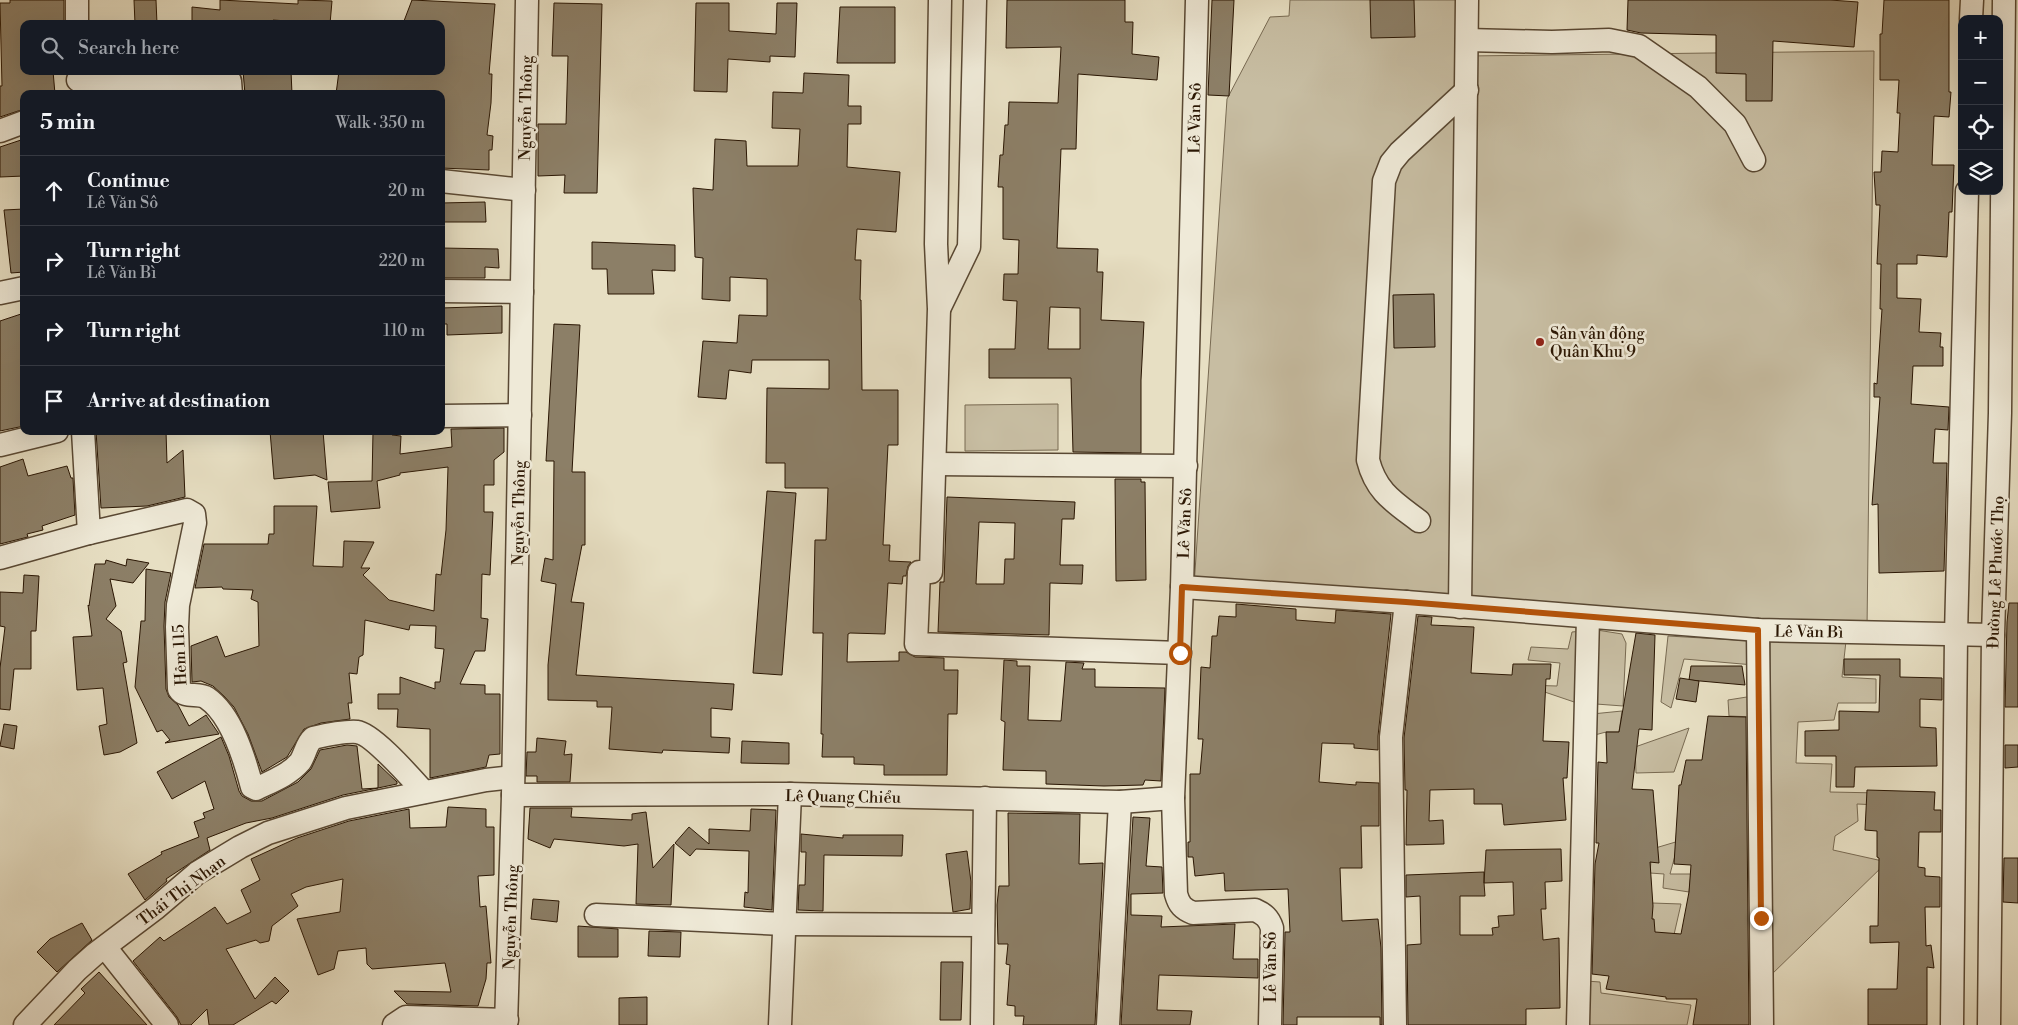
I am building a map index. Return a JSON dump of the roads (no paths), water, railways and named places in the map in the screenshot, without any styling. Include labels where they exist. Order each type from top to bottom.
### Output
[{"type":"street","points":[[77,0],[77,20]]},
{"type":"street","name":"Nguyễn Thông","points":[[506,1023],[513,786],[527,0]]},
{"type":"street","points":[[940,0],[936,244],[939,309],[931,572],[919,572],[916,644],[1180,653]]},
{"type":"street","points":[[939,309],[969,247],[975,0]]},
{"type":"street","name":"Lê Văn Sô","points":[[1198,0],[1186,466],[1173,798],[1176,894],[1179,904],[1193,913],[1255,910],[1263,914],[1270,921],[1272,928],[1270,1025]]},
{"type":"street","points":[[1460,607],[1467,0]]},
{"type":"street","points":[[1971,15],[1972,0]]},
{"type":"street","name":"Đường Lê Phước Thọ","points":[[1989,1025],[1992,635],[2009,413],[2004,0]]},
{"type":"street","points":[[1467,40],[1552,42],[1609,40],[1639,46],[1698,87],[1735,124],[1754,160]]},
{"type":"street","points":[[78,82],[230,81],[231,90]]},
{"type":"street","points":[[1419,522],[1386,497],[1372,476],[1368,460],[1384,181],[1391,163],[1400,152],[1467,90]]},
{"type":"street","points":[[0,131],[20,124]]},
{"type":"street","points":[[445,181],[524,190]]},
{"type":"street","points":[[1952,1025],[1956,635],[1967,195]]},
{"type":"street","points":[[0,293],[20,289]]},
{"type":"street","points":[[445,291],[522,292]]},
{"type":"street","points":[[445,416],[520,415]]},
{"type":"street","points":[[0,445],[41,435]]},
{"type":"street","points":[[0,558],[89,534],[83,435]]},
{"type":"street","points":[[935,464],[1186,466]]},
{"type":"street","name":"Hẻm 115","points":[[89,534],[187,510],[194,514],[195,523],[178,604],[176,627],[179,690],[184,694],[204,697],[216,707],[237,740],[253,788],[258,788],[293,768],[301,760],[310,741],[314,738],[356,732],[366,737],[393,759],[424,792]]},
{"type":"street","name":"Lê Văn Bì","points":[[1182,587],[1406,602],[1758,630],[1992,635]]},
{"type":"street","points":[[1395,1025],[1391,737],[1406,602]]},
{"type":"street","points":[[1578,1025],[1588,617]]},
{"type":"street","points":[[1758,630],[1762,1025]]},
{"type":"street","name":"Thái Thị Nhạn","points":[[25,1025],[77,970],[198,873],[240,847],[268,833],[346,808],[486,780],[513,786]]},
{"type":"street","name":"Lê Quang Chiểu","points":[[513,786],[1120,802],[1173,798]]},
{"type":"street","points":[[780,1025],[790,794]]},
{"type":"street","points":[[982,1025],[985,798]]},
{"type":"street","points":[[1108,1025],[1120,802]]},
{"type":"street","points":[[596,915],[784,924],[983,925]]},
{"type":"street","points":[[105,947],[167,1025]]},
{"type":"street","points":[[394,1025],[406,1017],[506,1023]]},
{"type":"place","name":"Sân vận động Quân Khu 9","points":[[1540,342]]}]
